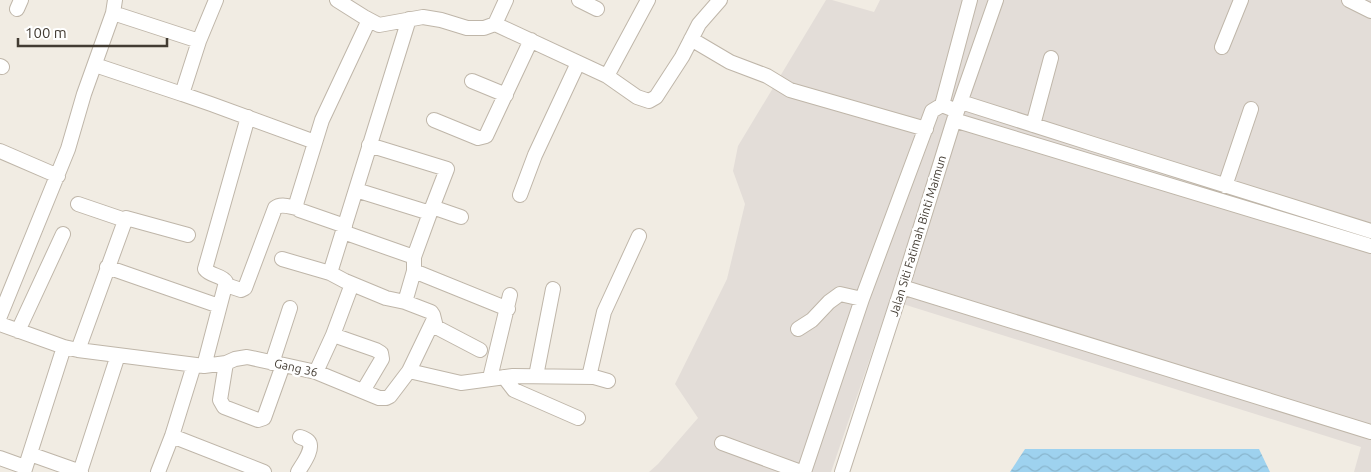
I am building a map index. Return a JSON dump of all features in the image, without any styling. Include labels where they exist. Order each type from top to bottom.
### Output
[{"type":"street","points":[[182,94],[198,41],[216,0]]},
{"type":"street","points":[[337,0],[379,25],[423,17],[467,28],[484,28],[495,24],[607,76],[637,97],[649,101],[656,98],[682,58],[699,24],[720,0]]},
{"type":"street","points":[[495,24],[506,0]]},
{"type":"street","points":[[579,0],[597,10]]},
{"type":"street","points":[[607,76],[648,0]]},
{"type":"street","points":[[942,106],[970,0]]},
{"type":"street","name":"Jalan Siti Fatimah Binti Maimun","points":[[842,472],[957,111],[996,0]]},
{"type":"street","points":[[1222,47],[1241,0]]},
{"type":"street","points":[[1349,0],[1371,11]]},
{"type":"street","points":[[0,316],[68,149],[84,94],[114,6],[198,41]]},
{"type":"street","points":[[330,273],[408,19]]},
{"type":"street","points":[[298,208],[298,195],[322,120],[370,20]]},
{"type":"street","points":[[434,120],[478,138],[486,136],[531,40]]},
{"type":"street","points":[[691,40],[730,62],[767,76],[790,90],[926,129]]},
{"type":"street","points":[[1032,125],[1051,58]]},
{"type":"street","points":[[520,195],[535,156],[578,62]]},
{"type":"street","points":[[95,65],[315,142]]},
{"type":"street","points":[[472,81],[506,95]]},
{"type":"street","points":[[722,443],[803,472],[862,299],[932,111],[942,106],[1371,246]]},
{"type":"street","points":[[1225,186],[1251,109]]},
{"type":"street","points":[[957,111],[1032,125],[1371,230]]},
{"type":"street","points":[[158,472],[199,365],[226,285],[224,279],[207,272],[205,269],[248,117]]},
{"type":"street","points":[[369,146],[447,169],[431,210],[414,264],[405,302]]},
{"type":"street","points":[[0,151],[58,176]]},
{"type":"street","points":[[356,190],[461,217]]},
{"type":"street","points":[[78,204],[125,220],[126,218],[188,235]]},
{"type":"street","points":[[226,285],[241,290],[245,288],[275,208],[278,205],[298,208],[414,264],[509,302],[490,378]]},
{"type":"street","points":[[78,350],[125,220]]},
{"type":"street","points":[[18,331],[63,234]]},
{"type":"street","points":[[589,377],[604,312],[639,236]]},
{"type":"street","points":[[282,259],[330,273],[386,298],[405,302],[431,312],[436,327],[480,350]]},
{"type":"street","points":[[107,267],[219,306]]},
{"type":"street","points":[[316,372],[333,335],[352,284]]},
{"type":"street","points":[[902,286],[1371,432]]},
{"type":"street","points":[[536,376],[552,290]]},
{"type":"street","points":[[798,329],[812,320],[840,294],[862,299]]},
{"type":"street","points":[[226,363],[220,400],[222,405],[258,420],[264,418],[290,308]]},
{"type":"street","points":[[434,319],[408,371],[461,383],[476,382],[490,378],[536,376],[594,377],[608,381]]},
{"type":"street","name":"Gang 36","points":[[0,324],[64,347],[78,350],[199,365],[226,363],[247,357],[316,372],[379,398],[390,396],[408,371]]},
{"type":"street","points":[[333,335],[381,353],[382,360],[363,391]]},
{"type":"street","points":[[26,465],[64,347]]},
{"type":"street","points":[[0,458],[26,465],[80,472],[118,355]]},
{"type":"street","points":[[504,377],[514,390],[578,418]]},
{"type":"street","points":[[172,436],[264,472]]},
{"type":"street","points":[[298,472],[308,456],[310,448],[308,441],[300,437]]},
{"type":"shaded area","points":[[826,0],[874,12],[880,0],[1371,0],[1371,472],[1354,472],[1361,447],[890,300],[831,472],[649,472],[698,418],[675,384],[727,279],[745,204],[733,171],[738,146]]},
{"type":"water","points":[[1025,449],[1259,449],[1270,472],[1010,472]]}]
